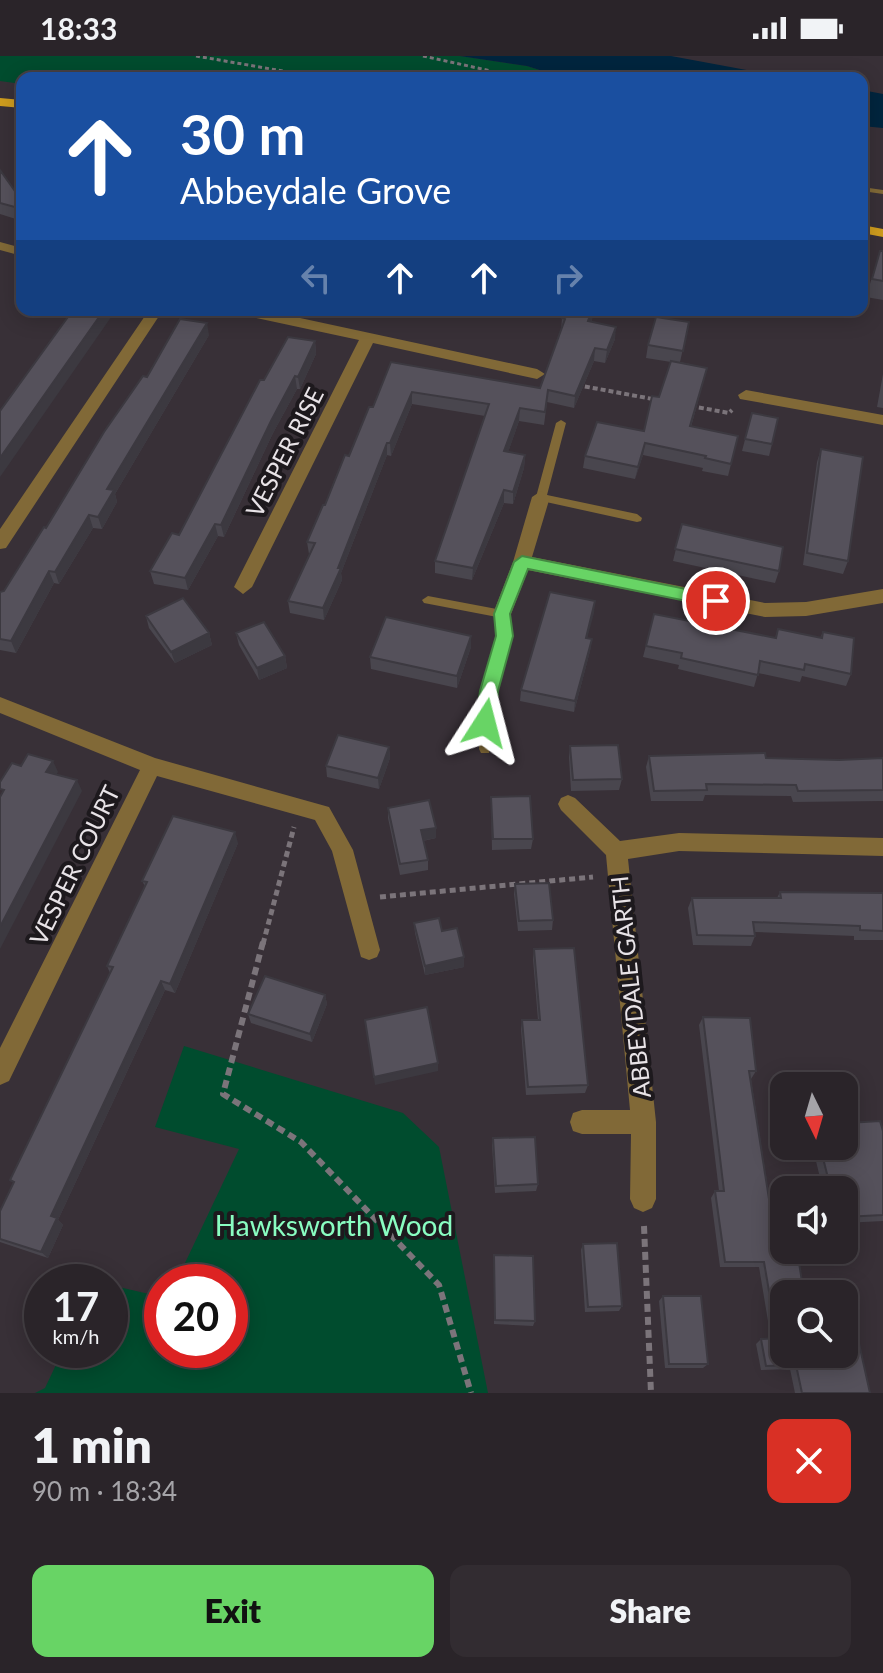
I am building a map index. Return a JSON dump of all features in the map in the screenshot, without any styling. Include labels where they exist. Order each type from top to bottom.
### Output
[{"type":"street","points":[[0,543],[152,316]]},
{"type":"street","points":[[267,316],[367,340],[537,374]]},
{"type":"street","name":"VESPER RISE","points":[[243,587],[367,340]]},
{"type":"street","points":[[746,395],[883,420]]},
{"type":"street","points":[[502,614],[522,562],[541,497]]},
{"type":"street","points":[[522,562],[765,610],[806,609],[883,596]]},
{"type":"street","points":[[0,705],[152,766],[322,813],[342,850],[369,950]]},
{"type":"street","name":"VESPER COURT","points":[[0,1073],[152,766]]},
{"type":"street","name":"ABBEYDALE GARTH","points":[[568,804],[617,863],[644,1122],[643,1199]]},
{"type":"street","name":"ABBEYDALE GARTH","points":[[617,863],[679,842],[883,847]]},
{"type":"street","name":"ABBEYDALE GARTH","points":[[582,1122],[644,1122]]},
{"type":"lane","points":[[561,423],[541,497],[637,518]]},
{"type":"lane","points":[[428,600],[502,614],[505,636],[489,691],[485,749]]},
{"type":"path","points":[[196,56],[288,72]]},
{"type":"path","points":[[423,56],[491,71]]},
{"type":"path","points":[[537,374],[569,384],[671,402]]},
{"type":"path","points":[[685,405],[729,413],[746,395]]},
{"type":"path","points":[[299,807],[223,1094],[301,1142],[439,1285],[471,1393]]},
{"type":"path","points":[[356,899],[617,863]]},
{"type":"path","points":[[643,1199],[651,1393]]},
{"type":"green space","points":[[0,56],[460,56],[527,66],[546,72],[16,72],[16,83],[0,81]]},
{"type":"green space","name":"Hawksworth Wood","points":[[184,1046],[403,1113],[439,1147],[488,1393],[35,1393],[45,1388],[54,1368],[128,1368],[128,1289],[144,1293],[144,1368],[248,1368],[248,1264],[185,1264],[239,1149],[155,1127]]},
{"type":"water","points":[[460,56],[671,56],[758,72],[546,72],[527,66]]},
{"type":"water","points":[[868,91],[883,94],[883,128],[868,127]]},
{"type":"building","points":[[0,170],[16,193],[16,207],[0,203]]},
{"type":"building","points":[[880,251],[883,251],[883,281],[872,279]]},
{"type":"building","points":[[69,316],[100,316],[0,458],[0,411]]},
{"type":"building","points":[[590,316],[588,321],[616,327],[607,350],[595,348],[575,396],[548,390],[545,412],[520,408],[504,451],[525,455],[513,492],[504,490],[473,568],[435,561],[489,404],[412,392],[390,443],[387,443],[323,608],[288,601],[315,543],[307,542],[345,455],[349,456],[369,407],[373,407],[391,362],[540,388],[565,319],[562,318]]},
{"type":"building","points":[[656,317],[689,322],[683,351],[648,345]]},
{"type":"building","points":[[180,319],[207,323],[107,489],[114,490],[98,517],[89,515],[55,572],[49,571],[11,641],[0,639],[0,592],[4,591],[46,528],[104,432],[143,376],[147,377]]},
{"type":"building","points":[[288,337],[315,341],[298,377],[295,376],[271,421],[221,525],[215,524],[185,578],[150,571],[172,533],[179,535],[260,380],[264,380]]},
{"type":"building","points":[[671,361],[707,368],[690,426],[738,436],[731,464],[645,443],[638,467],[585,456],[597,422],[644,431],[652,396],[659,397]]},
{"type":"building","points":[[752,413],[778,418],[772,444],[745,439]]},
{"type":"building","points":[[821,449],[863,457],[848,561],[807,553]]},
{"type":"building","points":[[682,524],[783,547],[779,571],[675,549]]},
{"type":"building","points":[[550,592],[595,601],[586,638],[592,639],[575,701],[521,690]]},
{"type":"building","points":[[183,598],[209,633],[171,652],[146,616]]},
{"type":"building","points":[[654,614],[776,638],[778,629],[822,638],[823,632],[854,638],[851,674],[805,664],[804,670],[760,661],[758,675],[681,658],[682,653],[646,646]]},
{"type":"building","points":[[386,617],[471,636],[457,676],[370,657]]},
{"type":"building","points":[[264,622],[285,656],[257,668],[236,633]]},
{"type":"building","points":[[338,735],[389,747],[378,778],[326,766]]},
{"type":"building","points":[[618,745],[622,779],[573,780],[570,746]]},
{"type":"building","points":[[765,753],[766,758],[883,758],[883,790],[798,791],[796,785],[706,784],[707,790],[654,791],[649,756]]},
{"type":"building","points":[[28,754],[53,761],[46,772],[77,780],[0,927],[0,797],[4,790],[0,789],[0,782],[12,763],[21,766]]},
{"type":"building","points":[[530,796],[533,839],[493,839],[491,797]]},
{"type":"building","points":[[429,800],[436,828],[421,830],[428,860],[400,864],[388,808]]},
{"type":"building","points":[[173,816],[235,832],[170,984],[161,981],[51,1216],[57,1218],[41,1252],[0,1239],[0,1211],[14,1182],[10,1180],[113,967],[107,966],[147,882],[142,881]]},
{"type":"building","points":[[549,883],[553,920],[519,921],[515,884]]},
{"type":"building","points":[[780,892],[883,893],[883,931],[860,930],[860,926],[753,922],[755,936],[697,935],[692,898],[781,898]]},
{"type":"building","points":[[439,918],[442,931],[457,928],[464,957],[425,966],[414,923]]},
{"type":"building","points":[[574,948],[588,1085],[528,1087],[522,1020],[540,1020],[534,949]]},
{"type":"building","points":[[265,976],[325,995],[310,1034],[248,1014]]},
{"type":"building","points":[[427,1007],[438,1063],[374,1077],[365,1020]]},
{"type":"building","points":[[703,1017],[750,1018],[756,1071],[749,1071],[770,1205],[770,1264],[799,1264],[802,1280],[770,1280],[770,1297],[764,1262],[725,1262],[715,1191],[724,1191]]},
{"type":"building","points":[[880,1121],[883,1131],[883,1215],[858,1216],[858,1176],[828,1176],[824,1160],[858,1160],[858,1122]]},
{"type":"building","points":[[535,1137],[538,1184],[496,1186],[493,1138]]},
{"type":"building","points":[[617,1243],[622,1306],[588,1307],[583,1244]]},
{"type":"building","points":[[494,1255],[533,1256],[535,1321],[495,1320]]},
{"type":"building","points":[[663,1296],[701,1296],[708,1364],[669,1364]]},
{"type":"building","points":[[770,1338],[770,1366],[766,1366],[761,1339]]},
{"type":"building","points":[[858,1339],[870,1393],[802,1393],[797,1368],[858,1368]]},
{"type":"route","points":[[485,723],[489,691],[505,636],[502,614],[522,562],[716,601]]}]
